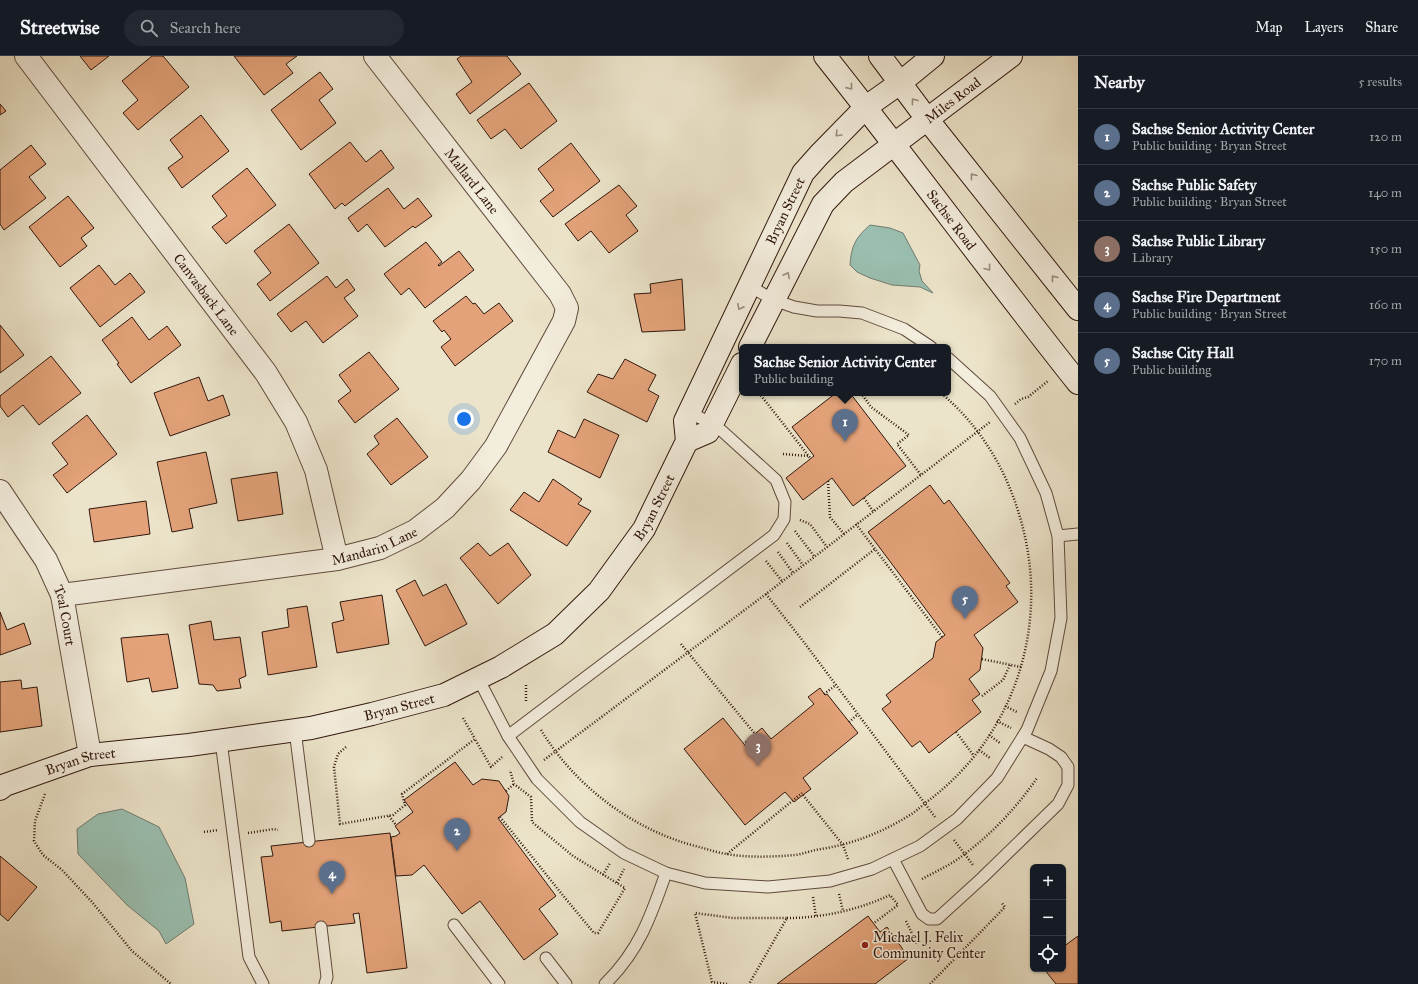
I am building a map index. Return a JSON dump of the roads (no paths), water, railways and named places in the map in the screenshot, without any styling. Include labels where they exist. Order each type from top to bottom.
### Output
[{"type":"street","name":"Canvasback Lane","points":[[26,56],[266,373],[296,422],[316,470],[337,559]]},
{"type":"street","name":"Mallard Lane","points":[[375,56],[560,294],[567,308]]},
{"type":"street","name":"Sachse Road","points":[[825,56],[894,144],[1012,301],[1078,383]]},
{"type":"street","points":[[880,56],[927,119],[1078,309]]},
{"type":"street","points":[[866,108],[934,56]]},
{"type":"street","name":"Miles Road","points":[[894,144],[1011,56]]},
{"type":"street","name":"Bryan Street","points":[[0,789],[5,785],[90,755],[221,741],[311,728],[444,695],[501,667],[555,634],[599,591],[644,530],[687,441],[685,420],[803,174],[818,155],[866,108]]},
{"type":"street","points":[[752,344],[823,204],[844,182],[894,144]]},
{"type":"street","name":"Mandarin Lane","points":[[62,595],[337,559],[380,548],[415,531],[445,508],[471,480],[496,446],[564,322],[567,308]]},
{"type":"street","points":[[687,441],[708,432],[739,370]]},
{"type":"street","name":"Teal Court","points":[[0,491],[46,560],[62,595],[90,755]]},
{"type":"lane","points":[[749,286],[774,300],[817,311],[862,313],[904,329],[926,344]]},
{"type":"lane","points":[[478,678],[508,736],[537,779],[580,822],[624,854],[666,873],[705,883],[768,887],[830,881],[872,869],[920,846],[957,819],[997,778],[1023,737],[1051,671],[1061,618],[1058,536],[1046,493],[1020,438],[990,396],[951,361]]},
{"type":"lane","points":[[508,736],[774,535],[781,522],[785,502],[776,480],[725,433],[712,424],[689,412]]},
{"type":"lane","points":[[1058,536],[1078,534]]},
{"type":"lane","points":[[294,730],[309,841]]},
{"type":"lane","points":[[893,859],[922,914],[929,919],[937,919],[982,878],[1058,804],[1068,785],[1068,767],[1061,757],[1049,749],[1023,737]]},
{"type":"lane","points":[[221,741],[249,957],[263,984]]},
{"type":"lane","points":[[605,984],[622,966],[639,942],[666,873]]},
{"type":"lane","points":[[454,925],[499,984]]},
{"type":"lane","points":[[321,927],[327,977],[325,984]]},
{"type":"lane","points":[[546,958],[566,984]]},
{"type":"place","name":"Sachse Senior Activity Center","points":[[845,442]]},
{"type":"place","name":"Sachse City Hall","points":[[965,619]]},
{"type":"place","name":"Sachse Public Library","points":[[758,766]]},
{"type":"place","name":"Sachse Public Safety","points":[[457,851]]},
{"type":"place","name":"Sachse Fire Department","points":[[332,894]]},
{"type":"place","name":"Michael J. Felix Community Center","points":[[865,945]]}]
